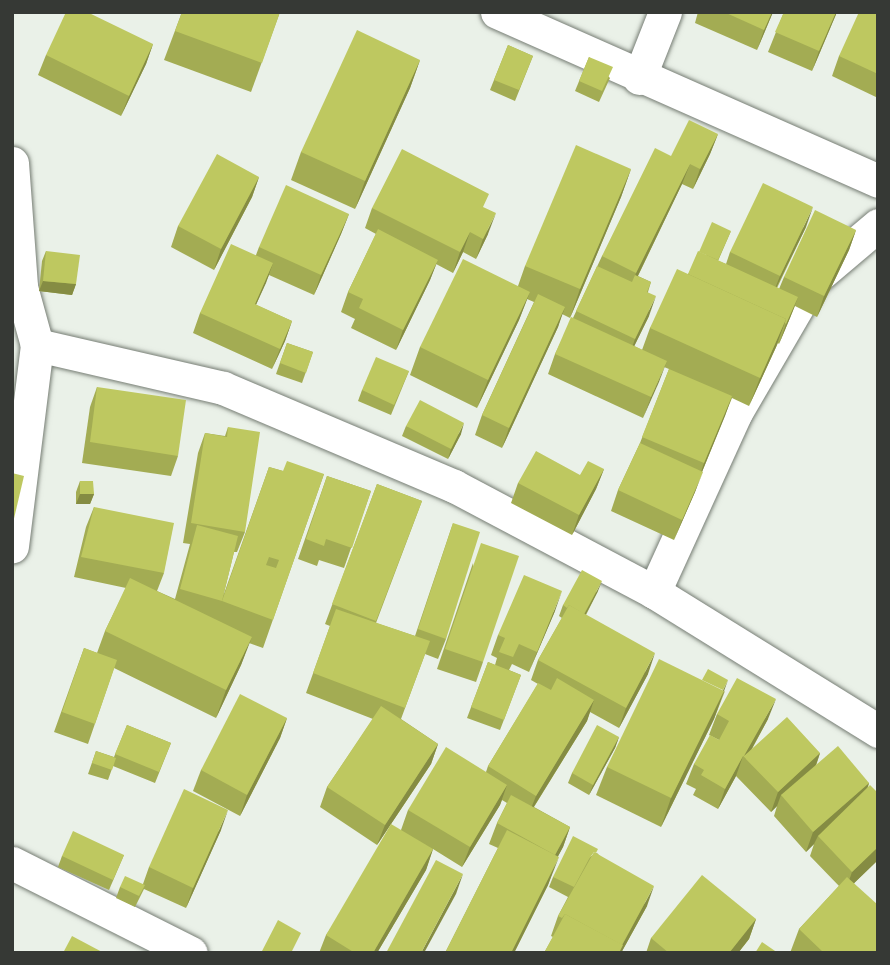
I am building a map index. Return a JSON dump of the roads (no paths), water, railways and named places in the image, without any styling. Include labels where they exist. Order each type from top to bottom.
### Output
[{"type":"street","points":[[497,12],[639,78],[878,181]]},
{"type":"street","points":[[639,78],[665,12]]},
{"type":"street","points":[[12,163],[21,287],[37,345],[12,546]]},
{"type":"street","points":[[654,592],[735,414],[813,280],[878,225]]},
{"type":"street","points":[[37,345],[235,393],[454,486],[654,592],[878,731]]},
{"type":"street","points":[[12,863],[191,953]]}]
